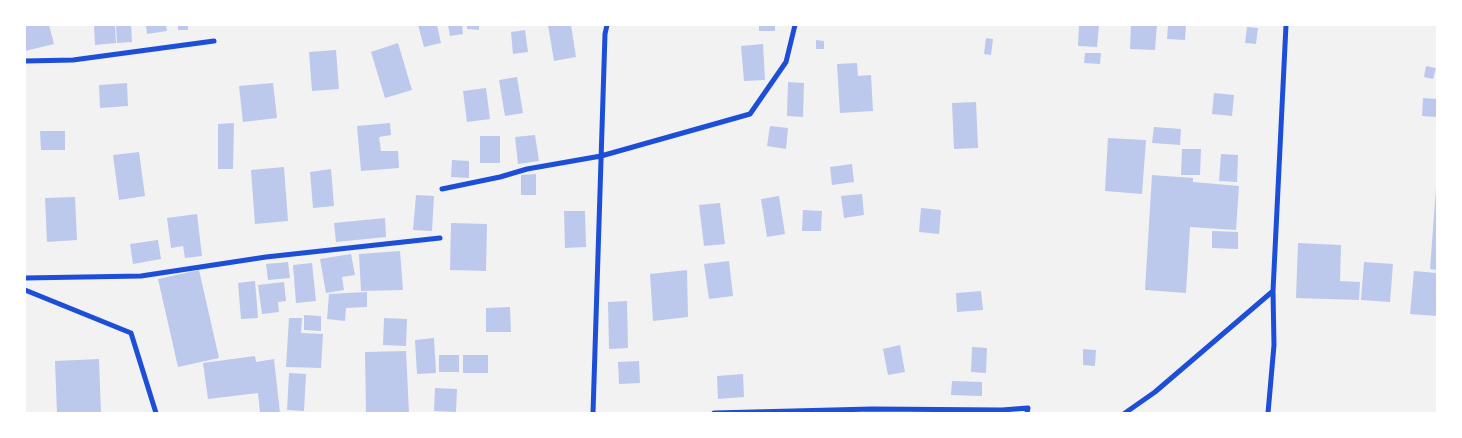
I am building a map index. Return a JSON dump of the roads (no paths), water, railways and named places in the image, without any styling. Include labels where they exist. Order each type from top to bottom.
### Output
[{"type":"street","points":[[593,413],[605,34],[607,25]]},
{"type":"street","points":[[442,189],[500,177],[527,169],[601,156],[750,114],[786,62],[795,25]]},
{"type":"street","points":[[1268,413],[1274,345],[1273,291],[1286,25]]},
{"type":"street","points":[[25,61],[73,60],[214,41]]},
{"type":"street","points":[[25,278],[141,276],[266,257],[440,238]]},
{"type":"street","points":[[25,290],[131,334],[156,413]]},
{"type":"street","points":[[1126,413],[1155,392],[1273,291]]},
{"type":"street","points":[[714,413],[872,409],[1002,410],[1028,408],[1027,413]]}]
